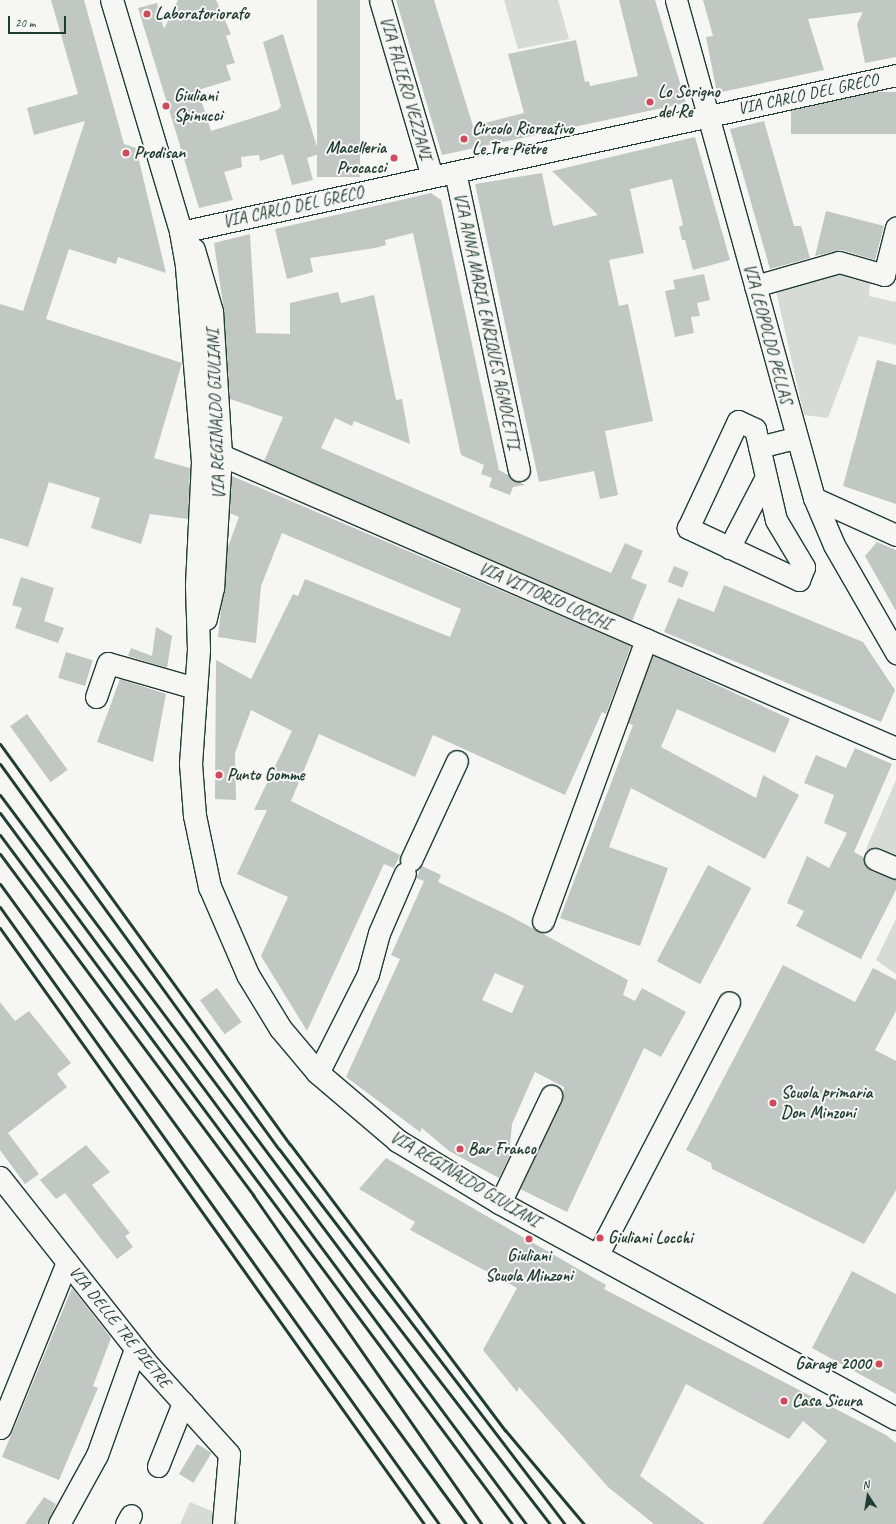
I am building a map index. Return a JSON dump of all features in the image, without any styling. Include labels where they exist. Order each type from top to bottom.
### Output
[{"type":"main road","name":"VIA REGINALDO GIULIANI","points":[[112,0],[181,232],[195,338],[202,432],[202,514],[196,586],[199,650]]},
{"type":"main road","name":"VIA REGINALDO GIULIANI","points":[[181,232],[201,264],[212,312],[221,455],[213,588],[199,650],[195,688],[192,790],[210,887],[232,943],[263,1000],[318,1073],[398,1141],[500,1203],[896,1419]]},
{"type":"street","name":"VIA FALIERO VEZZANI","points":[[380,0],[432,176]]},
{"type":"street","name":"VIA LEOPOLDO PELLAS","points":[[676,0],[710,116],[795,438],[814,498],[834,545],[896,653]]},
{"type":"street","name":"VIA CARLO DEL GRECO","points":[[181,232],[896,75]]},
{"type":"street","name":"VIA ANNA MARIA ENRIQUES AGNOLETTI","points":[[455,172],[518,470]]},
{"type":"street","points":[[755,286],[839,262],[884,276],[896,228]]},
{"type":"street","points":[[738,421],[755,429],[759,447],[776,520],[804,567],[799,580],[688,528],[738,421]]},
{"type":"street","name":"VIA VITTORIO LOCCHI","points":[[202,432],[221,455],[896,748]]},
{"type":"street","points":[[759,447],[795,438]]},
{"type":"street","points":[[729,548],[766,477]]},
{"type":"street","points":[[814,498],[896,535]]},
{"type":"street","points":[[543,921],[646,640]]},
{"type":"street","points":[[96,697],[108,663],[195,688]]},
{"type":"street","points":[[318,1073],[368,974],[379,933],[457,761]]},
{"type":"street","points":[[876,859],[896,868]]},
{"type":"street","points":[[597,1256],[729,1002]]},
{"type":"street","points":[[500,1203],[551,1096]]},
{"type":"street","points":[[2,1183],[66,1262]]},
{"type":"street","name":"VIA DELLE TRE PIETRE","points":[[0,1428],[66,1262],[140,1355],[230,1454],[223,1524]]},
{"type":"street","points":[[59,1524],[97,1455],[140,1355]]},
{"type":"street","points":[[158,1466],[183,1403]]},
{"type":"shaded area","points":[[504,0],[558,0],[569,39],[518,49]]},
{"type":"shaded area","points":[[842,269],[870,282],[869,296],[895,302],[896,299],[896,345],[859,336],[828,418],[804,415],[776,291]]},
{"type":"shaded area","points":[[896,780],[896,862],[866,849]]},
{"type":"shaded area","points":[[896,919],[896,974],[876,960]]},
{"type":"shaded area","points":[[190,1502],[239,1522],[239,1524],[180,1524]]},
{"type":"building","points":[[51,0],[84,0],[124,144],[136,148],[166,273],[118,257],[116,264],[69,249],[46,319],[182,363],[154,458],[190,468],[188,519],[150,514],[141,544],[91,528],[100,498],[49,482],[28,547],[0,538],[0,304],[23,311],[85,121],[34,135],[27,108],[78,94]]},
{"type":"building","points":[[178,0],[216,0],[231,34],[226,36],[235,63],[226,65],[231,80],[198,90],[211,131],[278,110],[281,106],[263,42],[283,34],[319,154],[307,158],[313,180],[292,185],[283,154],[260,161],[259,155],[241,157],[242,167],[224,172],[233,200],[199,208],[138,8],[157,3],[164,29]]},
{"type":"building","points":[[317,0],[360,0],[360,177],[317,177]]},
{"type":"building","points":[[396,0],[434,0],[473,126],[524,113],[508,54],[576,40],[585,82],[589,81],[590,86],[638,76],[619,0],[655,0],[686,103],[442,155]]},
{"type":"building","points":[[703,0],[896,0],[896,57],[865,63],[857,24],[863,12],[808,19],[824,70],[717,93],[706,37],[713,36]]},
{"type":"building","points":[[791,92],[896,92],[896,134],[791,134]]},
{"type":"building","points":[[764,121],[794,226],[801,226],[810,258],[770,269],[730,129]]},
{"type":"building","points":[[695,137],[730,260],[693,270],[685,240],[682,240],[679,227],[683,225],[672,179],[630,189],[644,253],[609,260],[619,306],[628,304],[653,421],[605,431],[618,495],[600,499],[594,471],[539,482],[475,184],[542,173],[553,226],[598,215],[552,171]]},
{"type":"building","points":[[431,193],[441,200],[499,470],[525,485],[513,487],[510,495],[489,487],[492,478],[481,474],[484,465],[461,455],[413,233],[385,240],[386,245],[375,248],[310,258],[313,272],[287,279],[275,229]]},
{"type":"building","points":[[826,211],[884,226],[875,260],[842,250],[815,256]]},
{"type":"building","points":[[250,234],[256,333],[290,334],[290,303],[338,292],[341,303],[374,295],[396,400],[402,399],[410,444],[354,421],[352,426],[335,418],[321,448],[611,573],[625,543],[643,551],[631,578],[647,585],[632,621],[264,461],[283,417],[230,399],[224,311],[214,243]]},
{"type":"building","points":[[704,274],[710,300],[697,303],[700,316],[691,317],[694,333],[675,337],[665,291],[675,289],[673,280]]},
{"type":"building","points":[[877,360],[896,365],[896,504],[843,486]]},
{"type":"building","points":[[232,476],[631,646],[606,714],[602,712],[565,795],[433,735],[415,777],[319,734],[291,801],[400,855],[394,868],[384,864],[307,1031],[261,956],[288,897],[237,874],[267,810],[254,810],[292,731],[251,710],[235,753],[236,800],[215,799],[216,660],[251,679],[293,594],[298,596],[305,579],[450,637],[461,609],[282,533],[261,586],[256,643],[218,637],[228,547],[239,517],[230,513]]},
{"type":"building","points":[[877,542],[896,550],[896,611],[865,556]]},
{"type":"building","points":[[674,566],[689,572],[682,588],[668,582]]},
{"type":"building","points":[[21,577],[54,588],[44,621],[64,628],[58,643],[15,628],[22,608],[12,605]]},
{"type":"building","points":[[724,585],[863,642],[895,690],[881,722],[664,632],[678,598],[714,612]]},
{"type":"building","points":[[156,627],[172,636],[167,668],[128,656],[131,648],[152,656]]},
{"type":"building","points":[[66,652],[93,660],[85,686],[58,678]]},
{"type":"building","points":[[653,655],[790,719],[775,753],[677,709],[661,747],[756,798],[763,775],[799,795],[765,859],[631,788],[609,847],[668,868],[640,946],[560,918],[633,725],[628,723]]},
{"type":"building","points":[[120,679],[166,694],[153,762],[97,742]]},
{"type":"building","points":[[27,714],[68,770],[51,782],[10,726]]},
{"type":"building","points":[[855,748],[892,764],[854,852],[863,857],[870,870],[896,880],[896,890],[861,959],[796,926],[804,911],[787,903],[807,856],[829,868],[847,833],[824,823],[834,795],[804,783],[816,755],[846,768]]},
{"type":"building","points":[[708,865],[751,888],[700,984],[657,961]]},
{"type":"building","points":[[422,866],[441,875],[438,882],[510,916],[628,980],[623,995],[635,1001],[642,988],[686,1012],[661,1057],[644,1048],[567,1212],[520,1189],[562,1101],[564,1087],[535,1072],[512,1124],[509,1157],[499,1178],[449,1151],[422,1128],[420,1132],[346,1077],[400,959],[391,955],[424,881],[416,878]],"holes":[[[495,973],[524,986],[512,1013],[482,1000]]]},
{"type":"building","points":[[783,965],[855,1002],[873,968],[896,980],[896,1011],[875,1050],[896,1061],[896,1190],[864,1244],[712,1169],[711,1163],[686,1150]]},
{"type":"building","points":[[217,988],[242,1022],[225,1034],[200,1000]]},
{"type":"building","points":[[0,1002],[15,1021],[29,1011],[71,1063],[57,1074],[67,1087],[8,1133],[39,1174],[25,1184],[0,1150]]},
{"type":"building","points":[[86,1145],[110,1172],[92,1185],[130,1233],[125,1236],[133,1247],[117,1259],[65,1193],[56,1199],[40,1180]]},
{"type":"building","points":[[386,1158],[606,1285],[604,1289],[886,1435],[896,1443],[896,1524],[762,1524],[827,1441],[803,1421],[789,1439],[686,1384],[640,1476],[705,1524],[654,1524],[608,1487],[519,1387],[517,1392],[483,1350],[517,1288],[410,1230],[415,1222],[359,1189]]},
{"type":"building","points":[[852,1271],[896,1294],[896,1394],[812,1348]]},
{"type":"building","points":[[72,1288],[111,1338],[93,1386],[98,1388],[59,1480],[2,1457]]},
{"type":"building","points":[[197,1444],[212,1453],[194,1483],[179,1474]]},
{"type":"building","points":[[44,1497],[56,1504],[47,1524],[25,1524]]},
{"type":"railway","points":[[0,744],[290,1144],[505,1430],[584,1524]]},
{"type":"railway","points":[[0,764],[279,1149],[565,1524]]},
{"type":"railway","points":[[0,795],[372,1293],[550,1524]]},
{"type":"railway","points":[[0,813],[526,1524]]},
{"type":"railway","points":[[0,835],[512,1524]]},
{"type":"railway","points":[[0,854],[253,1195],[482,1524]]},
{"type":"railway","points":[[0,884],[466,1524]]},
{"type":"railway","points":[[0,907],[439,1524]]},
{"type":"railway","points":[[0,928],[424,1524]]},
{"type":"place","name":"Laboratoriorafo","points":[[147,14]]},
{"type":"place","name":"Lo Scrigno del Re","points":[[650,102]]},
{"type":"place","name":"Giuliani Spinucci","points":[[166,106]]},
{"type":"place","name":"Circolo Ricreativo Le Tre Pietre","points":[[464,139]]},
{"type":"place","name":"Prodisan","points":[[126,153]]},
{"type":"place","name":"Macelleria Procacci","points":[[394,158]]},
{"type":"place","name":"Punto Gomme","points":[[219,775]]},
{"type":"place","name":"Scuola primaria Don Minzoni","points":[[773,1103]]},
{"type":"place","name":"Bar Franco","points":[[460,1149]]},
{"type":"place","name":"Giuliani Locchi","points":[[600,1238]]},
{"type":"place","name":"Giuliani Scuola Minzoni","points":[[529,1239]]},
{"type":"place","name":"Garage 2000","points":[[879,1364]]},
{"type":"place","name":"Casa Sicura","points":[[784,1401]]}]
